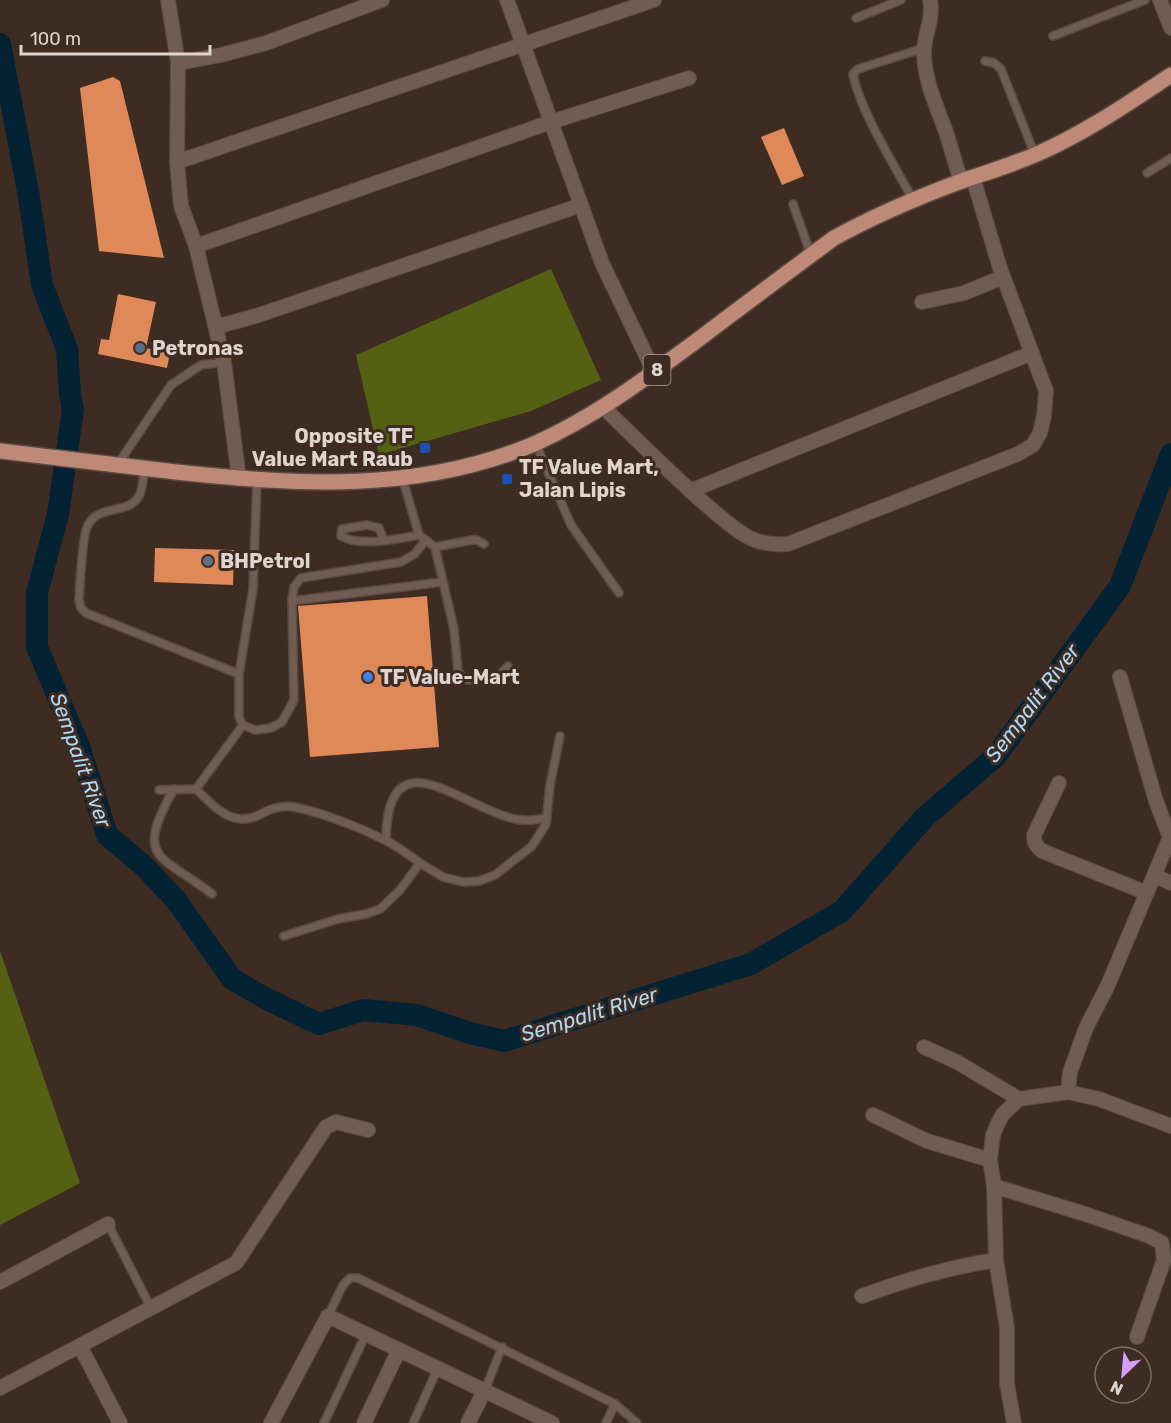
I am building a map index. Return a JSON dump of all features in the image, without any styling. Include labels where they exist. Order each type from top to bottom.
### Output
[{"type":"main road","name":"8","points":[[0,452],[257,481],[351,483],[426,476],[490,460],[536,443],[630,390],[834,238],[863,222],[913,200],[1035,155],[1099,123],[1171,75]]},
{"type":"street","points":[[168,0],[178,63],[177,162],[181,206],[196,246],[224,362],[239,479]]},
{"type":"street","points":[[178,63],[266,43],[382,0]]},
{"type":"street","points":[[507,0],[602,263],[654,372]]},
{"type":"street","points":[[177,162],[654,0]]},
{"type":"street","points":[[603,407],[690,491],[722,518],[748,537],[765,543],[788,544],[1008,458],[1033,445],[1040,433],[1046,391],[967,180],[946,134],[928,84],[924,48],[933,13],[930,0]]},
{"type":"street","points":[[1160,0],[1171,28]]},
{"type":"street","points":[[196,246],[551,122],[688,78]]},
{"type":"street","points":[[216,327],[259,315],[581,205]]},
{"type":"street","points":[[922,302],[964,293],[1003,277]]},
{"type":"street","points":[[690,491],[1032,353]]},
{"type":"street","points":[[1068,1092],[1071,1072],[1086,1028],[1155,876],[1170,837],[1156,801],[1120,677]]},
{"type":"street","points":[[1059,783],[1034,835],[1037,847],[1147,893]]},
{"type":"street","points":[[1155,876],[1171,883]]},
{"type":"street","points":[[924,1047],[957,1062],[1018,1100]]},
{"type":"street","points":[[1014,1423],[1007,1384],[1007,1328],[996,1260],[994,1186],[990,1160],[993,1135],[997,1125],[1003,1114],[1018,1100],[1068,1092],[1099,1099],[1171,1126]]},
{"type":"street","points":[[873,1115],[927,1141],[990,1160]]},
{"type":"street","points":[[0,1388],[236,1263],[326,1127],[336,1122],[368,1130]]},
{"type":"street","points":[[994,1186],[1085,1214],[1149,1236],[1162,1243],[1164,1260],[1137,1337]]},
{"type":"street","points":[[0,1282],[108,1224]]},
{"type":"street","points":[[862,1296],[892,1285],[996,1260]]},
{"type":"street","points":[[271,1423],[328,1316],[552,1423]]},
{"type":"street","points":[[80,1346],[120,1423]]},
{"type":"street","points":[[364,1423],[399,1350]]},
{"type":"street","points":[[468,1423],[485,1390]]},
{"type":"lane","points":[[856,18],[901,0]]},
{"type":"lane","points":[[1053,36],[1145,0]]},
{"type":"lane","points":[[913,200],[873,124],[857,88],[854,74],[858,69],[924,48]]},
{"type":"lane","points":[[986,61],[994,63],[1001,69],[1035,155]]},
{"type":"lane","points":[[1147,172],[1171,158]]},
{"type":"lane","points":[[793,204],[811,255]]},
{"type":"lane","points":[[117,466],[171,385],[201,365],[224,362]]},
{"type":"lane","points":[[536,443],[571,525],[619,593]]},
{"type":"lane","points":[[145,468],[139,496],[129,505],[103,510],[94,516],[86,527],[79,600],[81,608],[86,613],[239,674]]},
{"type":"lane","points":[[402,477],[419,535],[425,541],[435,547],[472,540],[484,544]]},
{"type":"lane","points":[[257,481],[253,589],[239,674],[239,717],[243,725],[255,730],[272,728],[282,722],[294,700],[292,601],[294,587],[301,578],[401,562],[415,554],[425,541]]},
{"type":"lane","points":[[384,541],[379,528],[367,525],[342,529],[341,536],[348,540],[384,541],[419,535]]},
{"type":"lane","points":[[435,547],[454,629],[460,674],[464,679],[469,680],[483,678],[500,675],[508,666]]},
{"type":"lane","points":[[292,601],[442,582]]},
{"type":"lane","points":[[196,789],[243,725]]},
{"type":"lane","points":[[159,790],[196,789],[218,811],[233,818],[254,817],[274,807],[292,807],[341,822],[386,840],[443,877],[463,882],[495,875],[532,846],[543,830],[548,818],[550,785],[560,736]]},
{"type":"lane","points":[[386,840],[390,802],[397,792],[408,784],[425,782],[512,819],[525,821],[548,818]]},
{"type":"lane","points":[[174,789],[159,814],[154,830],[156,852],[163,861],[212,894]]},
{"type":"lane","points":[[284,936],[380,909],[400,890],[420,863]]},
{"type":"lane","points":[[108,1224],[151,1308]]},
{"type":"lane","points":[[328,1316],[343,1286],[354,1277],[502,1347],[615,1404],[637,1423]]},
{"type":"lane","points":[[324,1423],[366,1334]]},
{"type":"lane","points":[[485,1390],[502,1347]]},
{"type":"lane","points":[[413,1423],[438,1368]]},
{"type":"lane","points":[[606,1423],[615,1404]]},
{"type":"green space","points":[[551,269],[601,380],[531,411],[379,455],[356,355]]},
{"type":"green space","points":[[0,951],[80,1183],[0,1225]]},
{"type":"building","points":[[113,77],[120,81],[164,258],[99,251],[80,88]]},
{"type":"building","points":[[784,128],[804,176],[782,185],[761,137]]},
{"type":"building","points":[[118,294],[156,302],[146,348],[170,353],[167,368],[98,354],[101,339],[109,340]]},
{"type":"building","points":[[155,548],[234,550],[233,585],[154,582]]},
{"type":"building","name":"TF Value-Mart","points":[[427,596],[439,747],[310,757],[298,606]]},
{"type":"waterway","name":"Sempalit River","points":[[0,44],[29,197],[42,285],[67,349],[73,410],[58,514],[37,593],[37,647],[80,749],[107,835],[144,866],[176,900],[232,979],[319,1024],[363,1010],[417,1015],[470,1033],[504,1041],[751,964],[842,911],[925,817],[996,756],[1120,586],[1171,454]]},
{"type":"place","name":"Petronas","points":[[140,348]]},
{"type":"place","name":"Opposite TF Value Mart Raub","points":[[425,448]]},
{"type":"place","name":"TF Value Mart, Jalan Lipis","points":[[507,479]]},
{"type":"place","name":"BHPetrol","points":[[208,561]]},
{"type":"place","name":"TF Value-Mart","points":[[368,677]]}]
